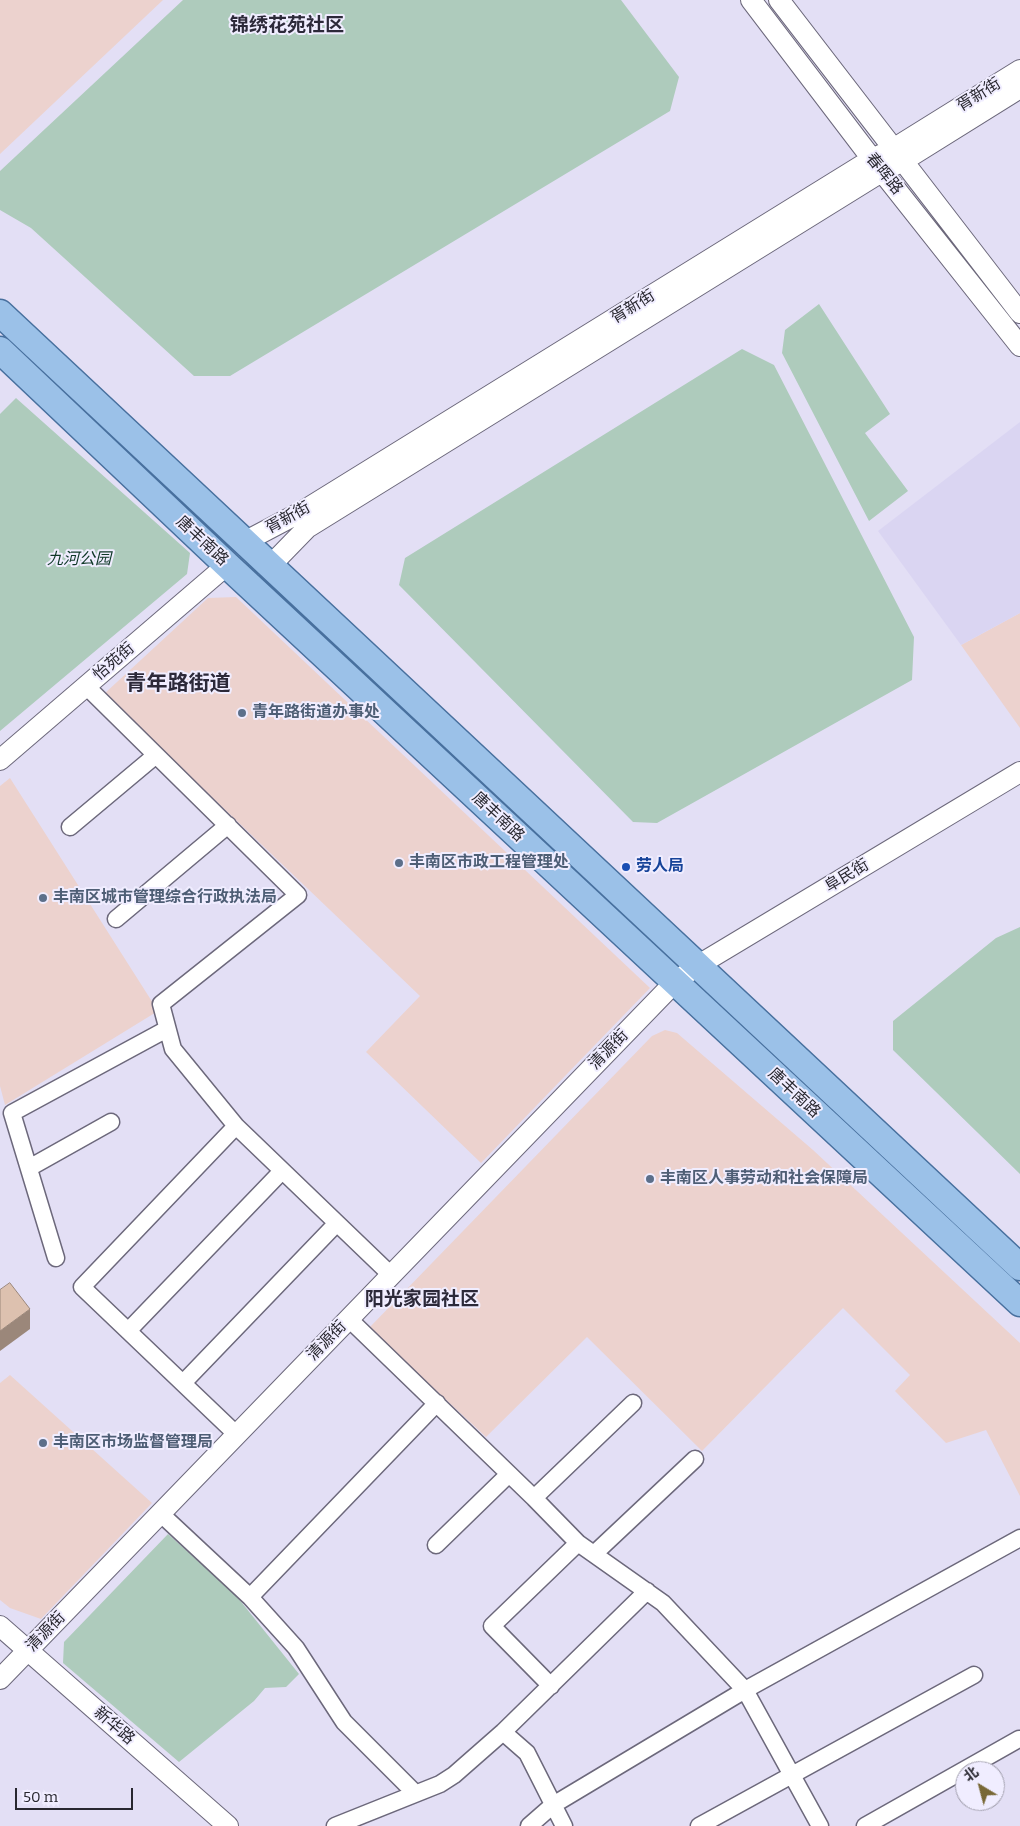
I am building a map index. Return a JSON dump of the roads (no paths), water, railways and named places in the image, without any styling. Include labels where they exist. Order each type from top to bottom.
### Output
[{"type":"main road","name":"唐丰南路","points":[[0,313],[246,541],[1020,1267]]},
{"type":"main road","name":"唐丰南路","points":[[0,350],[227,565],[1020,1303]]},
{"type":"street","name":"春晖路","points":[[751,0],[1020,346]]},
{"type":"street","name":"春晖路","points":[[779,0],[1020,313]]},
{"type":"street","name":"胥新街","points":[[898,155],[1020,70]]},
{"type":"street","name":"胥新街","points":[[246,541],[302,511],[878,165],[1020,88]]},
{"type":"street","name":"胥新街","points":[[271,565],[307,528],[878,165]]},
{"type":"street","name":"怡苑街","points":[[0,760],[227,565]]},
{"type":"street","points":[[86,686],[298,895],[161,1004],[173,1049],[236,1126],[391,1275]]},
{"type":"street","points":[[70,827],[156,755]]},
{"type":"street","name":"阜民街","points":[[675,982],[697,966],[1020,772]]},
{"type":"street","points":[[116,919],[228,825]]},
{"type":"street","name":"清源街","points":[[0,1679],[675,982]]},
{"type":"street","points":[[56,1258],[12,1112],[167,1028]]},
{"type":"street","points":[[29,1168],[111,1122]]},
{"type":"street","points":[[236,1126],[82,1287],[236,1434]]},
{"type":"street","points":[[128,1332],[282,1171]]},
{"type":"street","points":[[183,1383],[337,1223]]},
{"type":"street","points":[[349,1319],[578,1543],[663,1603],[745,1690],[820,1826]]},
{"type":"street","points":[[534,1498],[633,1402]]},
{"type":"street","points":[[250,1597],[437,1403]]},
{"type":"street","points":[[594,1554],[695,1459]]},
{"type":"street","points":[[436,1545],[509,1474]]},
{"type":"street","points":[[160,1513],[250,1597],[296,1648],[344,1722],[415,1793]]},
{"type":"street","points":[[529,1826],[553,1804],[745,1690],[1020,1538]]},
{"type":"street","points":[[550,1686],[492,1626],[578,1543]]},
{"type":"street","points":[[335,1826],[440,1784],[454,1775],[503,1732],[647,1591]]},
{"type":"street","name":"新华路","points":[[0,1626],[228,1826]]},
{"type":"street","points":[[699,1826],[974,1675]]},
{"type":"street","points":[[503,1732],[527,1753],[564,1826]]},
{"type":"street","points":[[865,1826],[1019,1739]]},
{"type":"place","name":"青年路街道办事处","points":[[242,713]]},
{"type":"place","name":"丰南区市政工程管理处","points":[[399,863]]},
{"type":"place","name":"劳人局","points":[[626,867]]},
{"type":"place","name":"丰南区城市管理综合行政执法局","points":[[43,898]]},
{"type":"place","name":"丰南区人事劳动和社会保障局","points":[[650,1179]]},
{"type":"place","name":"丰南区市场监督管理局","points":[[43,1443]]},
{"type":"district","name":"锦绣花苑社区","points":[[287,26]]},
{"type":"district","name":"青年路街道","points":[[178,684]]},
{"type":"district","name":"阳光家园社区","points":[[422,1300]]},
{"type":"park label","name":"九河公园","points":[[79,560]]}]
